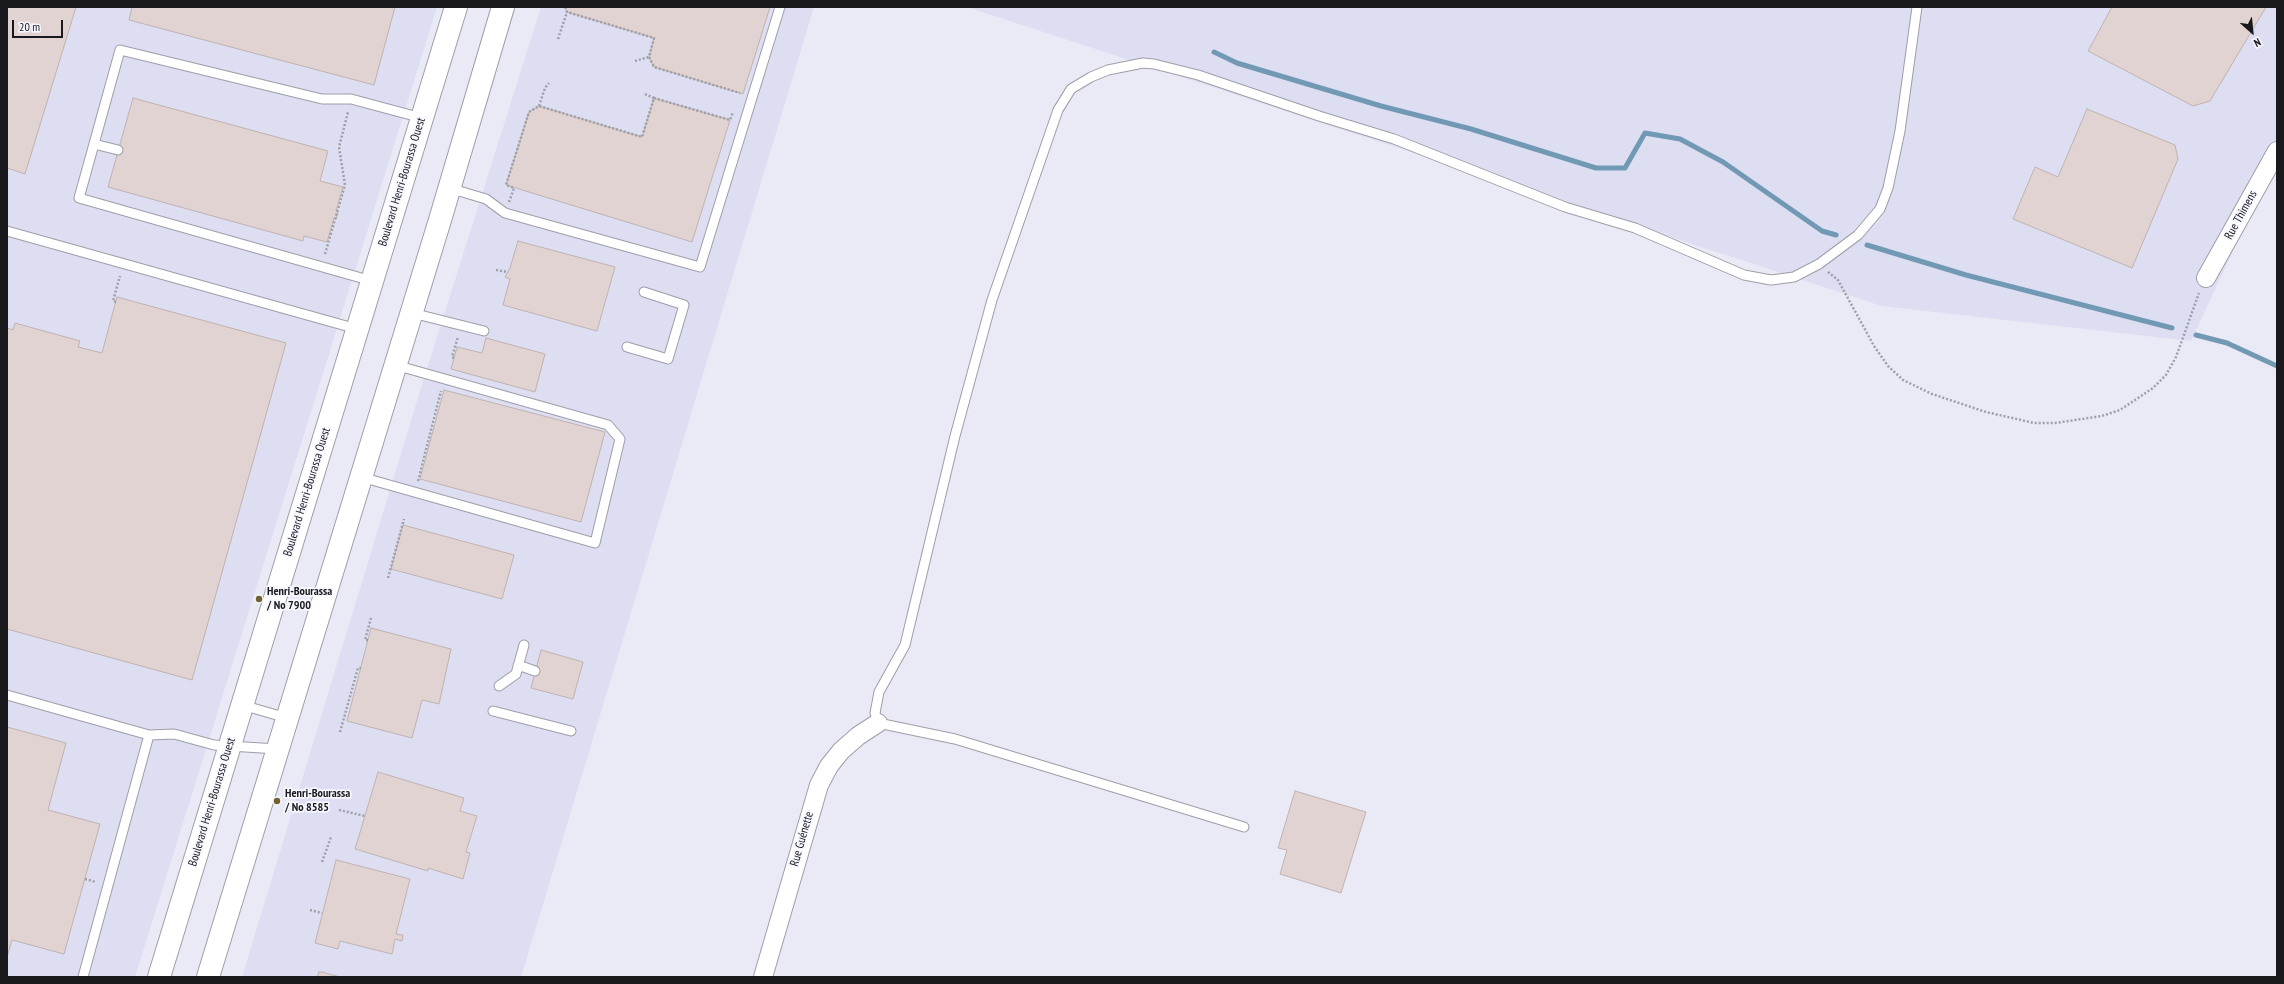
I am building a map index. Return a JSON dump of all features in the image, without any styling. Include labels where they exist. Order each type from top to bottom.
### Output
[{"type":"main road","name":"Boulevard Henri-Bourassa Ouest","points":[[159,977],[456,7]]},
{"type":"main road","points":[[208,977],[503,7]]},
{"type":"street","name":"Rue Thimens","points":[[2206,278],[2277,152]]},
{"type":"street","name":"Rue Guénette","points":[[763,977],[819,785],[841,751],[858,736],[878,723]]},
{"type":"lane","points":[[448,188],[486,199],[505,213],[700,267],[780,7]]},
{"type":"lane","points":[[1244,827],[955,739],[878,723],[875,713],[879,692],[905,645],[947,465],[992,300],[1058,110],[1071,89],[1091,77],[1108,70],[1143,63],[1154,64],[1198,76],[1394,139],[1565,207],[1635,228],[1744,275],[1770,280],[1782,279],[1794,277],[1820,264],[1858,235],[1880,209],[1888,188],[1900,131],[1917,7]]},
{"type":"lane","points":[[372,281],[80,198],[120,50],[322,99],[351,99],[422,118]]},
{"type":"lane","points":[[94,144],[118,150]]},
{"type":"lane","points":[[7,231],[357,329]]},
{"type":"lane","points":[[626,347],[668,359],[684,305],[644,292]]},
{"type":"lane","points":[[411,313],[484,331]]},
{"type":"lane","points":[[361,477],[595,543],[620,439],[608,425],[395,364]]},
{"type":"lane","points":[[499,686],[516,674],[524,645]]},
{"type":"lane","points":[[518,665],[535,671]]},
{"type":"lane","points":[[7,695],[150,735],[174,734],[214,745],[277,749]]},
{"type":"lane","points":[[242,705],[287,718]]},
{"type":"lane","points":[[493,710],[571,731]]},
{"type":"lane","points":[[83,977],[150,735]]},
{"type":"path","points":[[558,40],[567,12],[565,7]]},
{"type":"path","points":[[567,12],[654,38],[649,57],[654,67],[743,94]]},
{"type":"path","points":[[635,61],[649,57]]},
{"type":"path","points":[[514,188],[506,186],[529,112],[539,106],[545,88],[549,82]]},
{"type":"path","points":[[645,94],[730,120],[733,111]]},
{"type":"path","points":[[539,106],[642,137],[654,98]]},
{"type":"path","points":[[327,248],[345,185],[339,147],[351,99]]},
{"type":"path","points":[[1820,264],[1838,280],[1874,346],[1888,366],[1903,380],[1932,394],[1986,412],[2034,423],[2061,423],[2102,416],[2120,410],[2153,388],[2166,375],[2176,357],[2188,319],[2206,278]]},
{"type":"path","points":[[496,270],[508,272]]},
{"type":"path","points":[[116,302],[113,301],[120,276]]},
{"type":"path","points":[[454,358],[452,357],[455,346]]},
{"type":"path","points":[[418,480],[424,463],[442,388]]},
{"type":"path","points":[[388,578],[404,519]]},
{"type":"path","points":[[368,640],[365,640],[371,618]]},
{"type":"path","points":[[340,732],[358,668],[361,668]]},
{"type":"path","points":[[340,810],[365,816]]},
{"type":"path","points":[[322,862],[330,837]]},
{"type":"path","points":[[84,879],[96,882]]},
{"type":"path","points":[[310,910],[322,913]]},
{"type":"shaded area","points":[[7,7],[437,7],[135,977],[7,977]]},
{"type":"shaded area","points":[[541,7],[814,7],[521,977],[242,977],[420,391]]},
{"type":"shaded area","points":[[967,7],[2277,7],[2277,157],[2191,341],[1882,306]]},
{"type":"building","points":[[7,7],[76,7],[25,174],[7,168]]},
{"type":"building","points":[[132,7],[395,7],[374,85],[129,20]]},
{"type":"building","points":[[565,7],[770,7],[743,94],[654,67],[649,57],[654,38],[567,12]]},
{"type":"building","points":[[2112,7],[2266,7],[2210,101],[2193,106],[2088,51]]},
{"type":"building","points":[[133,98],[328,151],[320,181],[343,187],[336,211],[338,212],[336,219],[334,218],[327,242],[304,236],[303,241],[108,187]]},
{"type":"building","points":[[654,98],[730,120],[692,242],[506,185],[529,112],[539,106],[642,137]]},
{"type":"building","points":[[2087,109],[2175,145],[2178,159],[2132,268],[2013,219],[2035,167],[2058,177]]},
{"type":"building","points":[[518,241],[615,267],[597,331],[503,305],[510,279],[505,277],[510,268]]},
{"type":"building","points":[[117,297],[286,343],[192,680],[7,629],[7,328],[13,330],[15,323],[80,341],[78,347],[102,353]]},
{"type":"building","points":[[486,338],[545,354],[535,392],[451,369],[457,347],[482,353]]},
{"type":"building","points":[[444,390],[605,432],[581,522],[420,479]]},
{"type":"building","points":[[403,525],[514,555],[502,599],[391,569]]},
{"type":"building","points":[[371,628],[451,649],[439,704],[422,700],[412,738],[347,721]]},
{"type":"building","points":[[541,650],[583,662],[573,699],[531,688]]},
{"type":"building","points":[[7,727],[66,743],[48,810],[100,824],[64,954],[12,940],[7,957]]},
{"type":"building","points":[[378,772],[464,798],[460,811],[477,816],[466,852],[470,853],[463,879],[428,868],[428,871],[355,849]]},
{"type":"building","points":[[1295,791],[1366,812],[1341,893],[1280,874],[1287,850],[1278,848]]},
{"type":"building","points":[[336,860],[410,879],[396,934],[403,935],[402,941],[395,939],[392,954],[340,941],[338,949],[315,943]]},
{"type":"building","points":[[319,972],[322,972],[340,977],[317,977]]},
{"type":"waterway","points":[[1214,52],[1237,63],[1381,106],[1471,129],[1596,168],[1625,168],[1645,133],[1680,139],[1723,162],[1822,231],[1836,235]]},
{"type":"waterway","points":[[1867,245],[1966,275],[2172,328]]},
{"type":"waterway","points":[[2196,335],[2227,343],[2277,366]]},
{"type":"place","name":"Henri-Bourassa / No 7900","points":[[259,599]]},
{"type":"place","name":"Henri-Bourassa / No 8585","points":[[277,801]]}]
